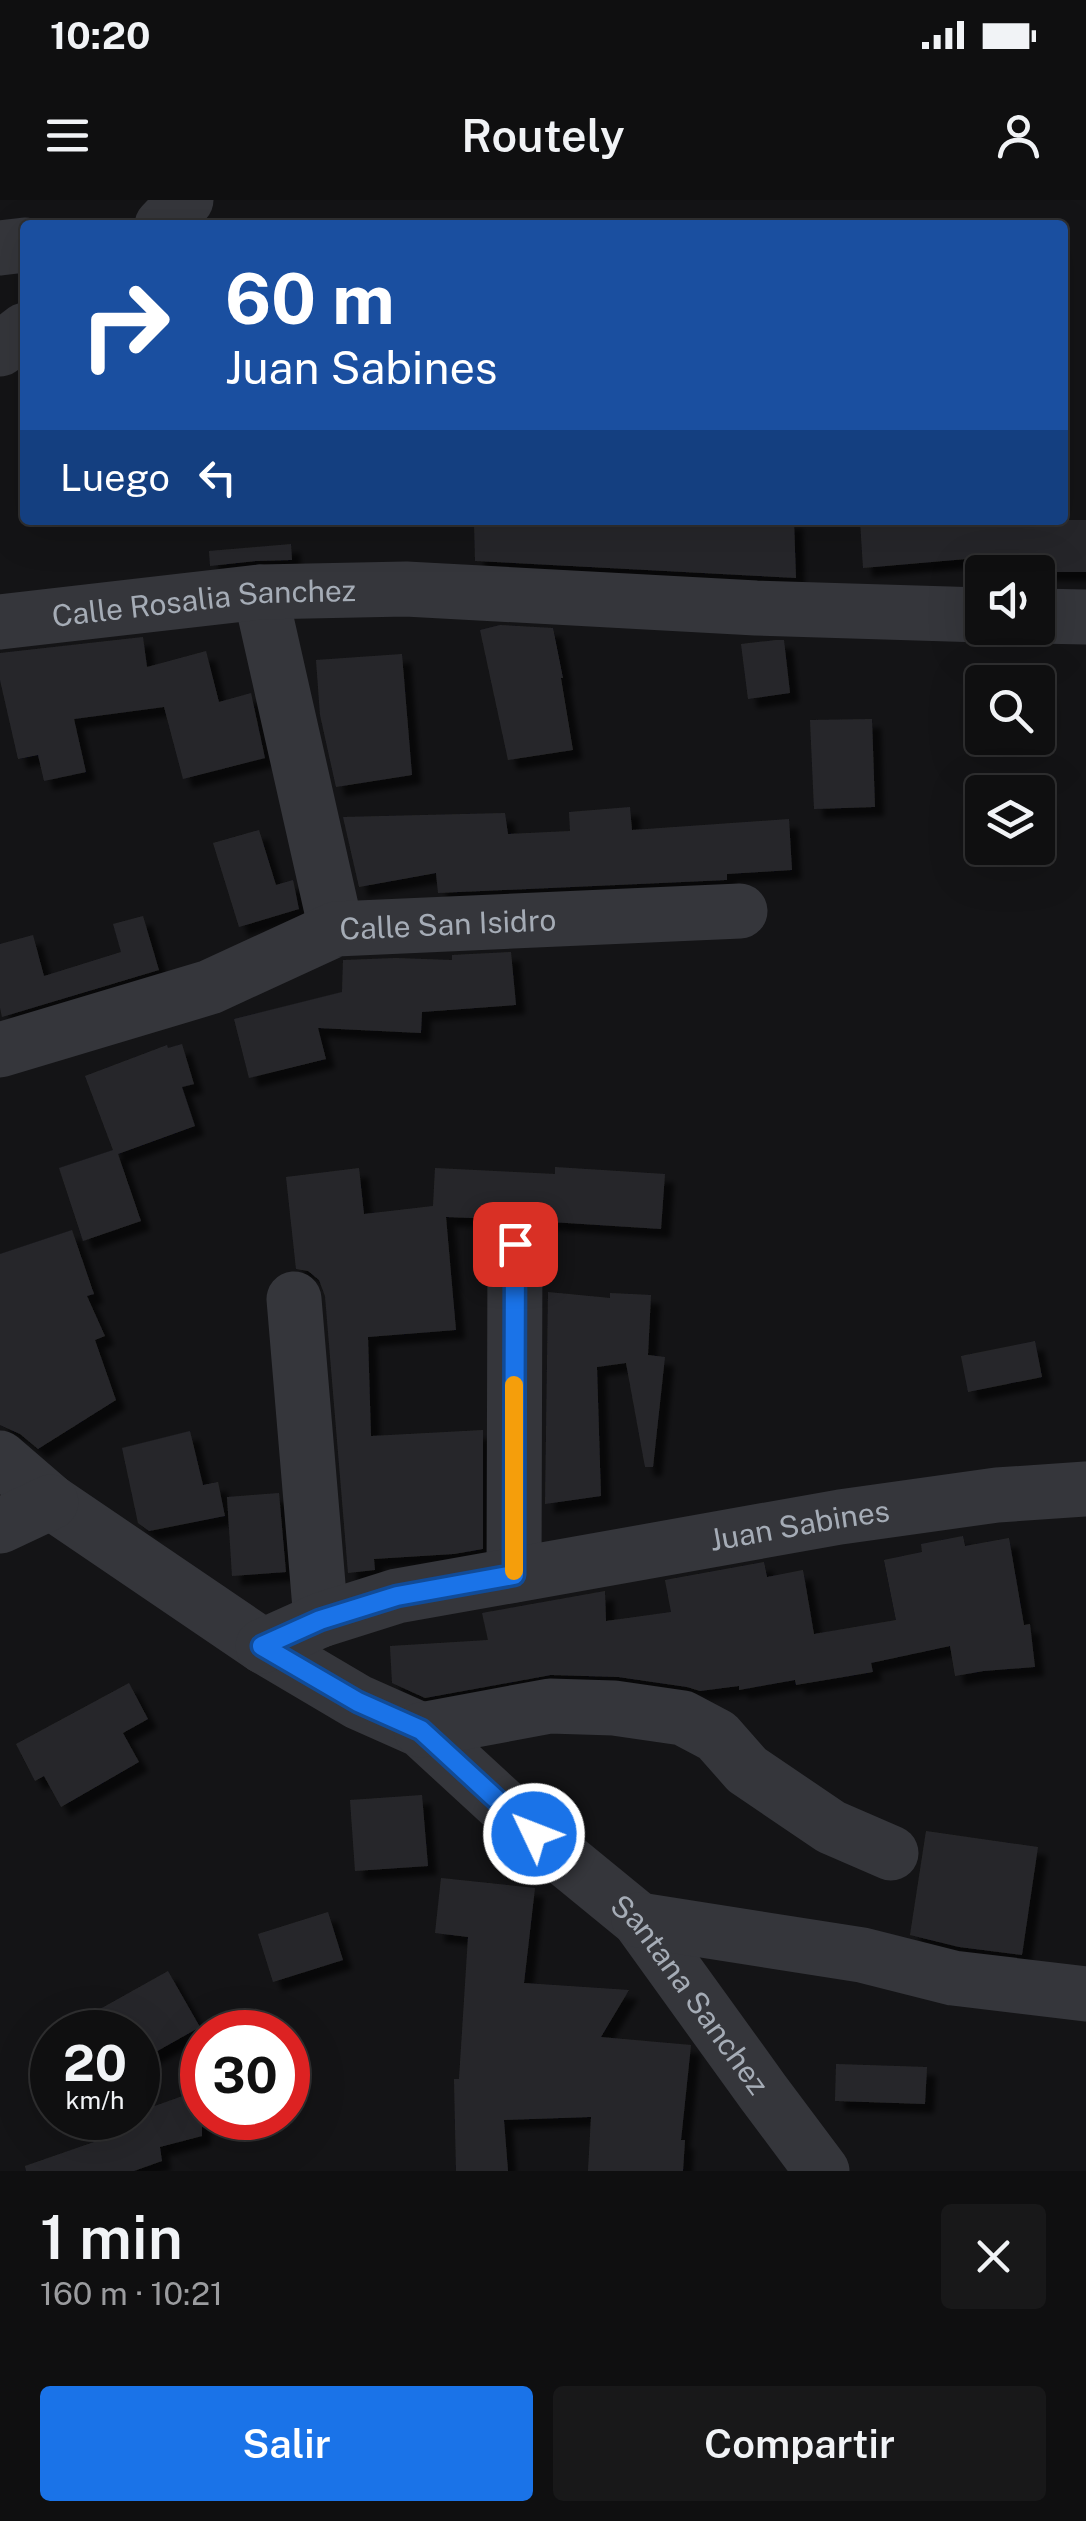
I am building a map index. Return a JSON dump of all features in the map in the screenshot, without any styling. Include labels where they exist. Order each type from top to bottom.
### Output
[{"type":"street","points":[[167,220],[186,200]]},
{"type":"street","points":[[0,349],[20,334]]},
{"type":"street","name":"Calle Rosalia Sanchez","points":[[0,622],[260,592],[406,588],[756,608],[965,614]]},
{"type":"street","points":[[260,592],[336,929]]},
{"type":"street","points":[[1055,616],[1086,617]]},
{"type":"street","name":"Calle San Isidro","points":[[0,1050],[210,987],[336,929],[740,911]]},
{"type":"street","points":[[514,1575],[515,1244]]},
{"type":"street","points":[[294,1299],[320,1620]]},
{"type":"street","name":"Santana Sanchez","points":[[0,1458],[52,1502],[262,1646],[358,1702],[421,1730],[534,1834],[639,1920],[822,2171]]},
{"type":"street","name":"Juan Sabines","points":[[262,1646],[320,1620],[397,1596],[860,1514],[997,1495],[1086,1489]]},
{"type":"street","points":[[0,1526],[52,1502]]},
{"type":"street","points":[[421,1730],[550,1706],[614,1708],[682,1718],[717,1736],[747,1770],[831,1827],[891,1853]]},
{"type":"street","points":[[639,1920],[862,1955],[953,1978],[1086,1994]]},
{"type":"building","points":[[1068,520],[1086,520],[1086,572],[1055,572],[1055,555],[965,555],[965,559],[863,568],[860,525],[1068,525]]},
{"type":"building","points":[[474,525],[794,525],[796,578],[475,561]]},
{"type":"building","points":[[291,544],[292,560],[210,566],[209,551]]},
{"type":"building","points":[[500,625],[553,628],[573,750],[508,760],[480,630]]},
{"type":"building","points":[[143,637],[147,667],[206,651],[219,702],[251,693],[265,758],[183,779],[164,707],[74,719],[86,772],[44,781],[38,755],[18,759],[0,680],[0,653]]},
{"type":"building","points":[[784,640],[790,693],[748,699],[741,644]]},
{"type":"building","points":[[402,654],[412,775],[336,787],[320,715],[316,660]]},
{"type":"building","points":[[872,719],[875,807],[814,809],[810,720]]},
{"type":"building","points":[[630,807],[632,830],[789,819],[792,870],[727,874],[727,880],[438,893],[436,873],[359,887],[343,817],[505,813],[508,834],[570,831],[569,812]]},
{"type":"building","points":[[259,830],[276,885],[293,880],[299,909],[239,927],[213,843]]},
{"type":"building","points":[[143,916],[159,970],[2,1017],[0,944],[33,935],[44,976],[121,952],[113,924]]},
{"type":"building","points":[[511,952],[516,1005],[422,1012],[421,1033],[318,1028],[326,1059],[249,1078],[234,1019],[342,992],[343,960],[452,960],[452,955]]},
{"type":"building","points":[[182,1044],[194,1084],[182,1087],[195,1126],[118,1154],[141,1221],[83,1241],[59,1168],[113,1150],[85,1076],[167,1045],[168,1048]]},
{"type":"building","points":[[555,1167],[665,1174],[661,1229],[535,1221],[516,1213],[497,1219],[446,1217],[456,1330],[368,1337],[371,1436],[483,1430],[483,1549],[374,1559],[375,1570],[348,1573],[325,1296],[319,1280],[308,1271],[296,1269],[286,1177],[359,1168],[364,1214],[433,1206],[435,1168],[555,1174]]},
{"type":"building","points":[[72,1230],[94,1294],[87,1296],[105,1336],[95,1340],[116,1400],[38,1449],[20,1434],[0,1425],[0,1254]]},
{"type":"building","points":[[548,1292],[610,1298],[610,1293],[651,1295],[648,1355],[665,1357],[653,1467],[645,1467],[626,1363],[597,1367],[601,1496],[545,1504]]},
{"type":"building","points":[[1035,1341],[1042,1377],[968,1392],[961,1356]]},
{"type":"building","points":[[190,1431],[203,1485],[218,1482],[225,1516],[149,1531],[138,1523],[122,1448]]},
{"type":"building","points":[[279,1493],[286,1572],[232,1576],[227,1497]]},
{"type":"building","points":[[963,1536],[965,1546],[1009,1538],[1024,1625],[1030,1624],[1035,1667],[955,1676],[950,1646],[871,1663],[873,1672],[739,1690],[739,1686],[700,1691],[618,1677],[551,1675],[425,1698],[392,1683],[390,1646],[488,1640],[482,1613],[605,1591],[606,1621],[671,1612],[665,1580],[764,1562],[767,1577],[803,1570],[814,1634],[896,1620],[884,1560],[922,1552],[921,1544]]},
{"type":"building","points":[[129,1683],[148,1719],[123,1733],[139,1762],[61,1807],[44,1776],[35,1781],[16,1744]]},
{"type":"building","points":[[422,1795],[428,1866],[355,1871],[350,1800]]},
{"type":"building","points":[[926,1831],[1038,1847],[1022,1955],[959,1947],[910,1935]]},
{"type":"building","points":[[441,1878],[535,1888],[524,1983],[629,1990],[601,2037],[691,2045],[681,2140],[685,2140],[683,2171],[588,2171],[591,2117],[504,2120],[508,2171],[456,2171],[454,2079],[459,2079],[468,1937],[435,1933]]},
{"type":"building","points":[[328,1912],[343,1960],[273,1982],[258,1934]]},
{"type":"building","points":[[168,1971],[190,2010],[180,2010],[180,2038],[160,2050],[160,2010],[98,2010]]},
{"type":"building","points":[[836,2064],[927,2067],[925,2104],[835,2101]]},
{"type":"building","points":[[180,2097],[180,2140],[187,2140],[160,2147],[162,2161],[134,2171],[26,2171],[25,2166],[100,2140],[160,2140],[160,2104]]},
{"type":"slow traffic","points":[[514,1385],[514,1571]]},
{"type":"route","points":[[515,1244],[514,1575],[397,1596],[320,1620],[262,1646],[358,1702],[421,1730],[534,1834]]}]
